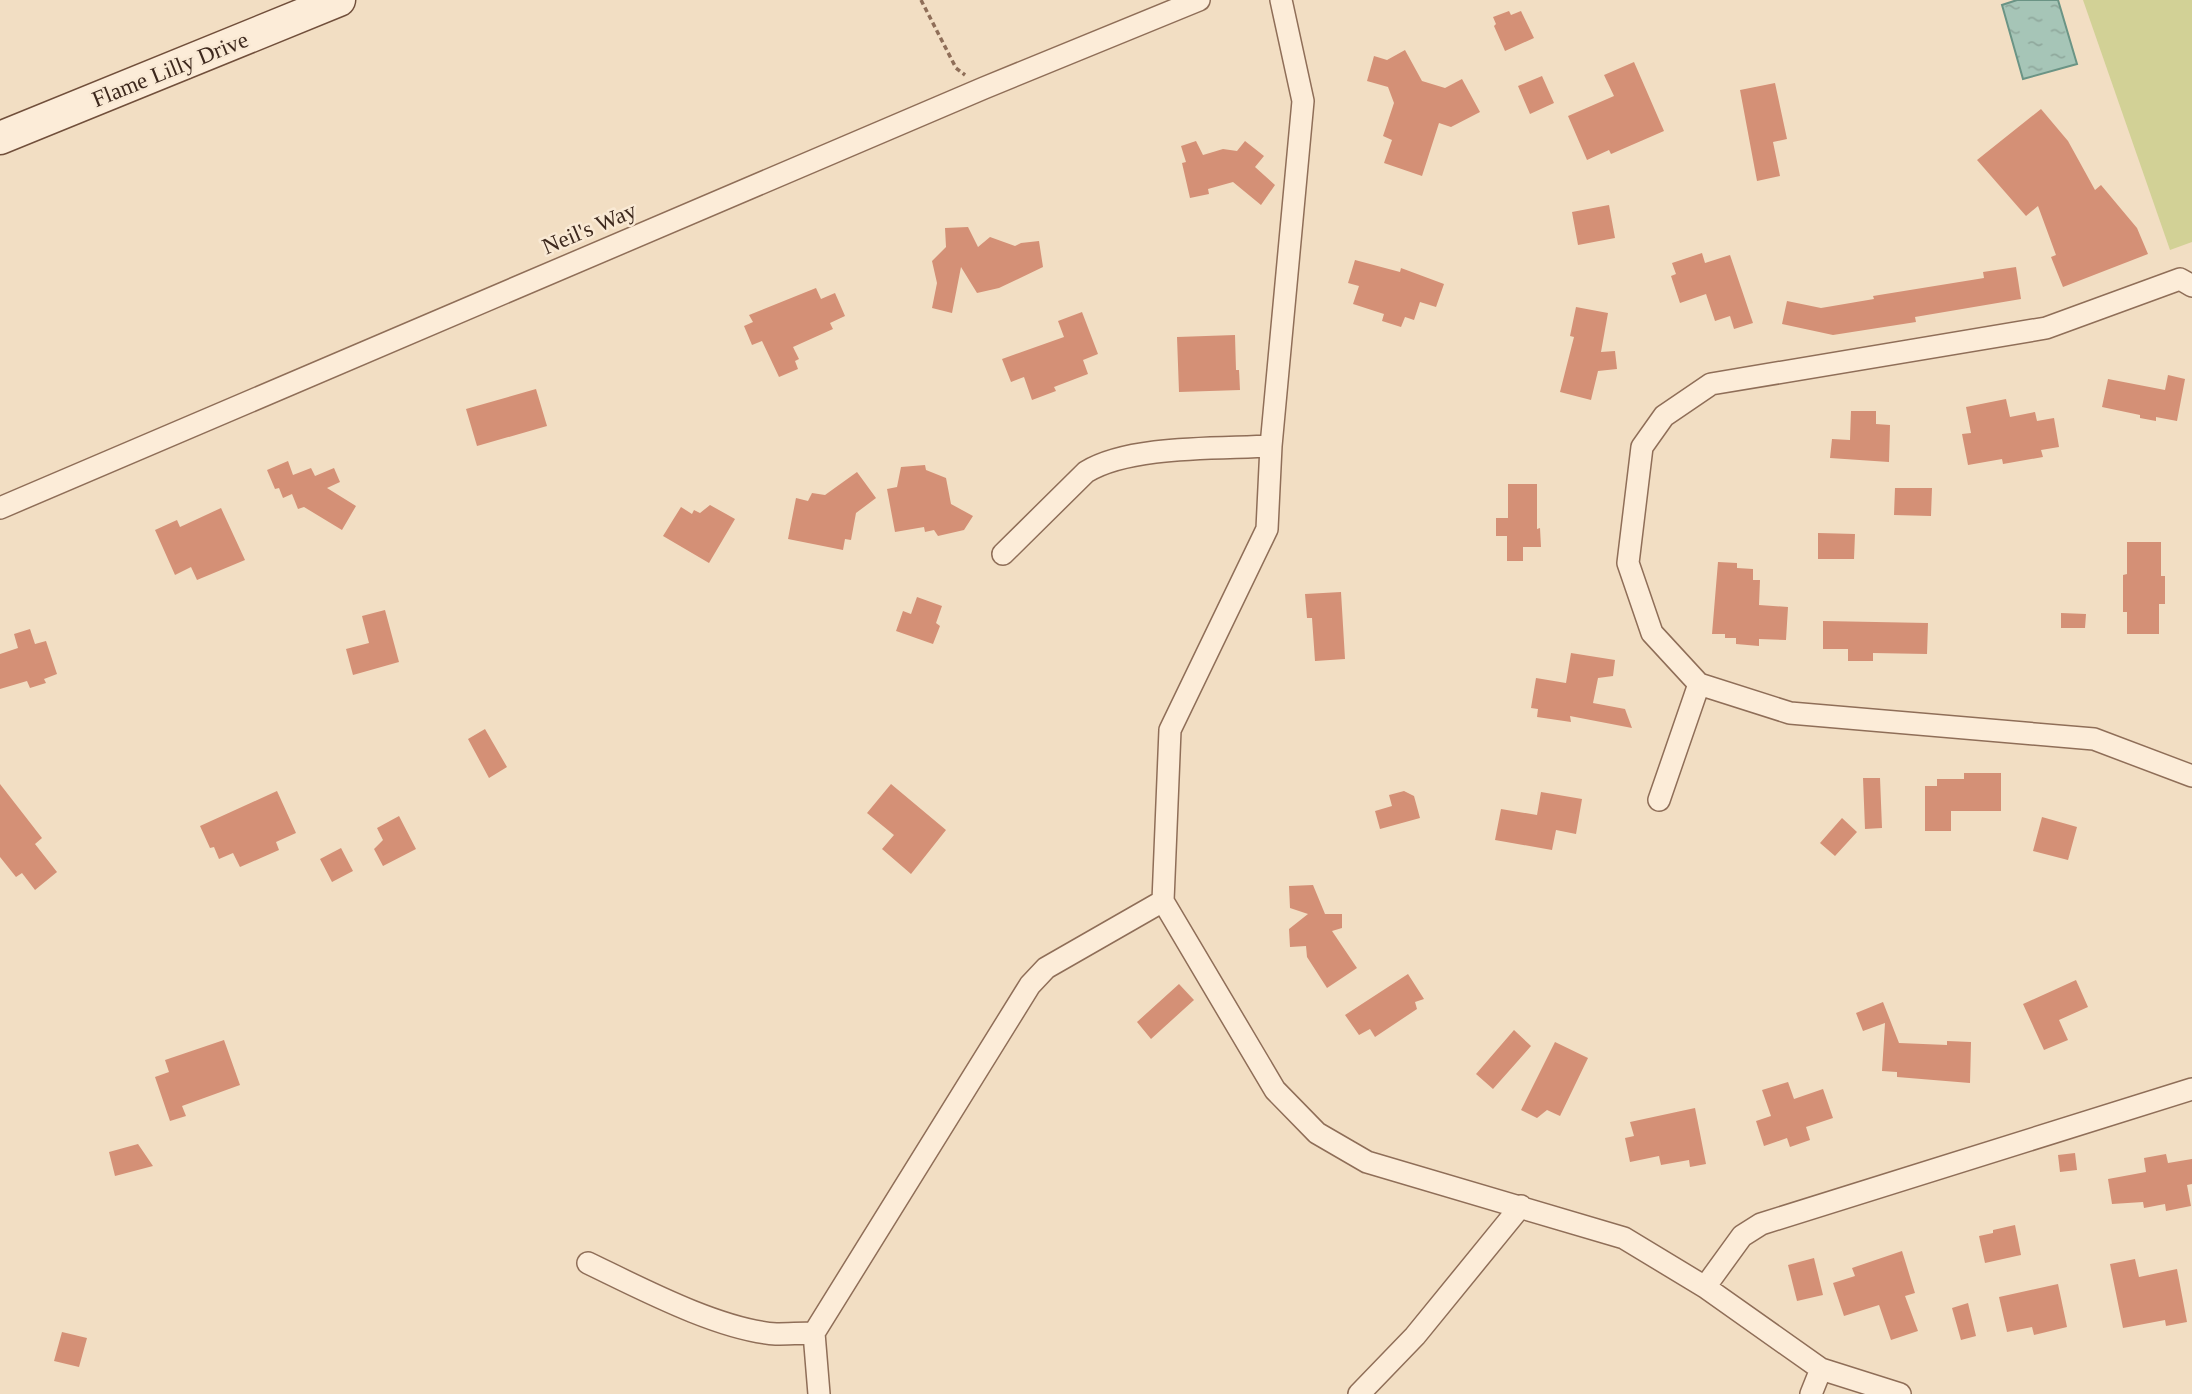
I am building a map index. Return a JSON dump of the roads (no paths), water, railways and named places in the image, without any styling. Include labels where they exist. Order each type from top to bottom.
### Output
[{"type":"street","name":"Flame Lilly Drive","points":[[0,138],[339,0]]},
{"type":"street","name":"Neil's Way","points":[[0,508],[984,88],[1199,0]]},
{"type":"street","points":[[1281,0],[1303,101],[1270,446],[1267,529],[1170,730],[1163,901],[1275,1090],[1317,1133],[1367,1162],[1624,1238],[1705,1287],[1821,1369],[1900,1394]]},
{"type":"street","points":[[2192,286],[2180,279],[2046,328],[1711,384],[1664,416],[1642,447],[1628,563],[1652,633],[1699,684],[1790,713],[2094,740],[2192,776]]},
{"type":"street","points":[[1003,554],[1086,472],[1102,462],[1144,453],[1270,446]]},
{"type":"street","points":[[1659,800],[1699,684]]},
{"type":"street","points":[[819,1394],[814,1333],[1030,985],[1046,968],[1163,901]]},
{"type":"street","points":[[1705,1287],[1742,1236],[1761,1224],[2192,1089]]},
{"type":"street","points":[[1359,1394],[1415,1336],[1521,1206]]},
{"type":"street","points":[[588,1263],[655,1295],[729,1324],[775,1334],[814,1333]]},
{"type":"street","points":[[1811,1394],[1821,1369]]},
{"type":"water","points":[[2017,0],[2058,0],[2077,64],[2023,79],[2002,5]]}]
